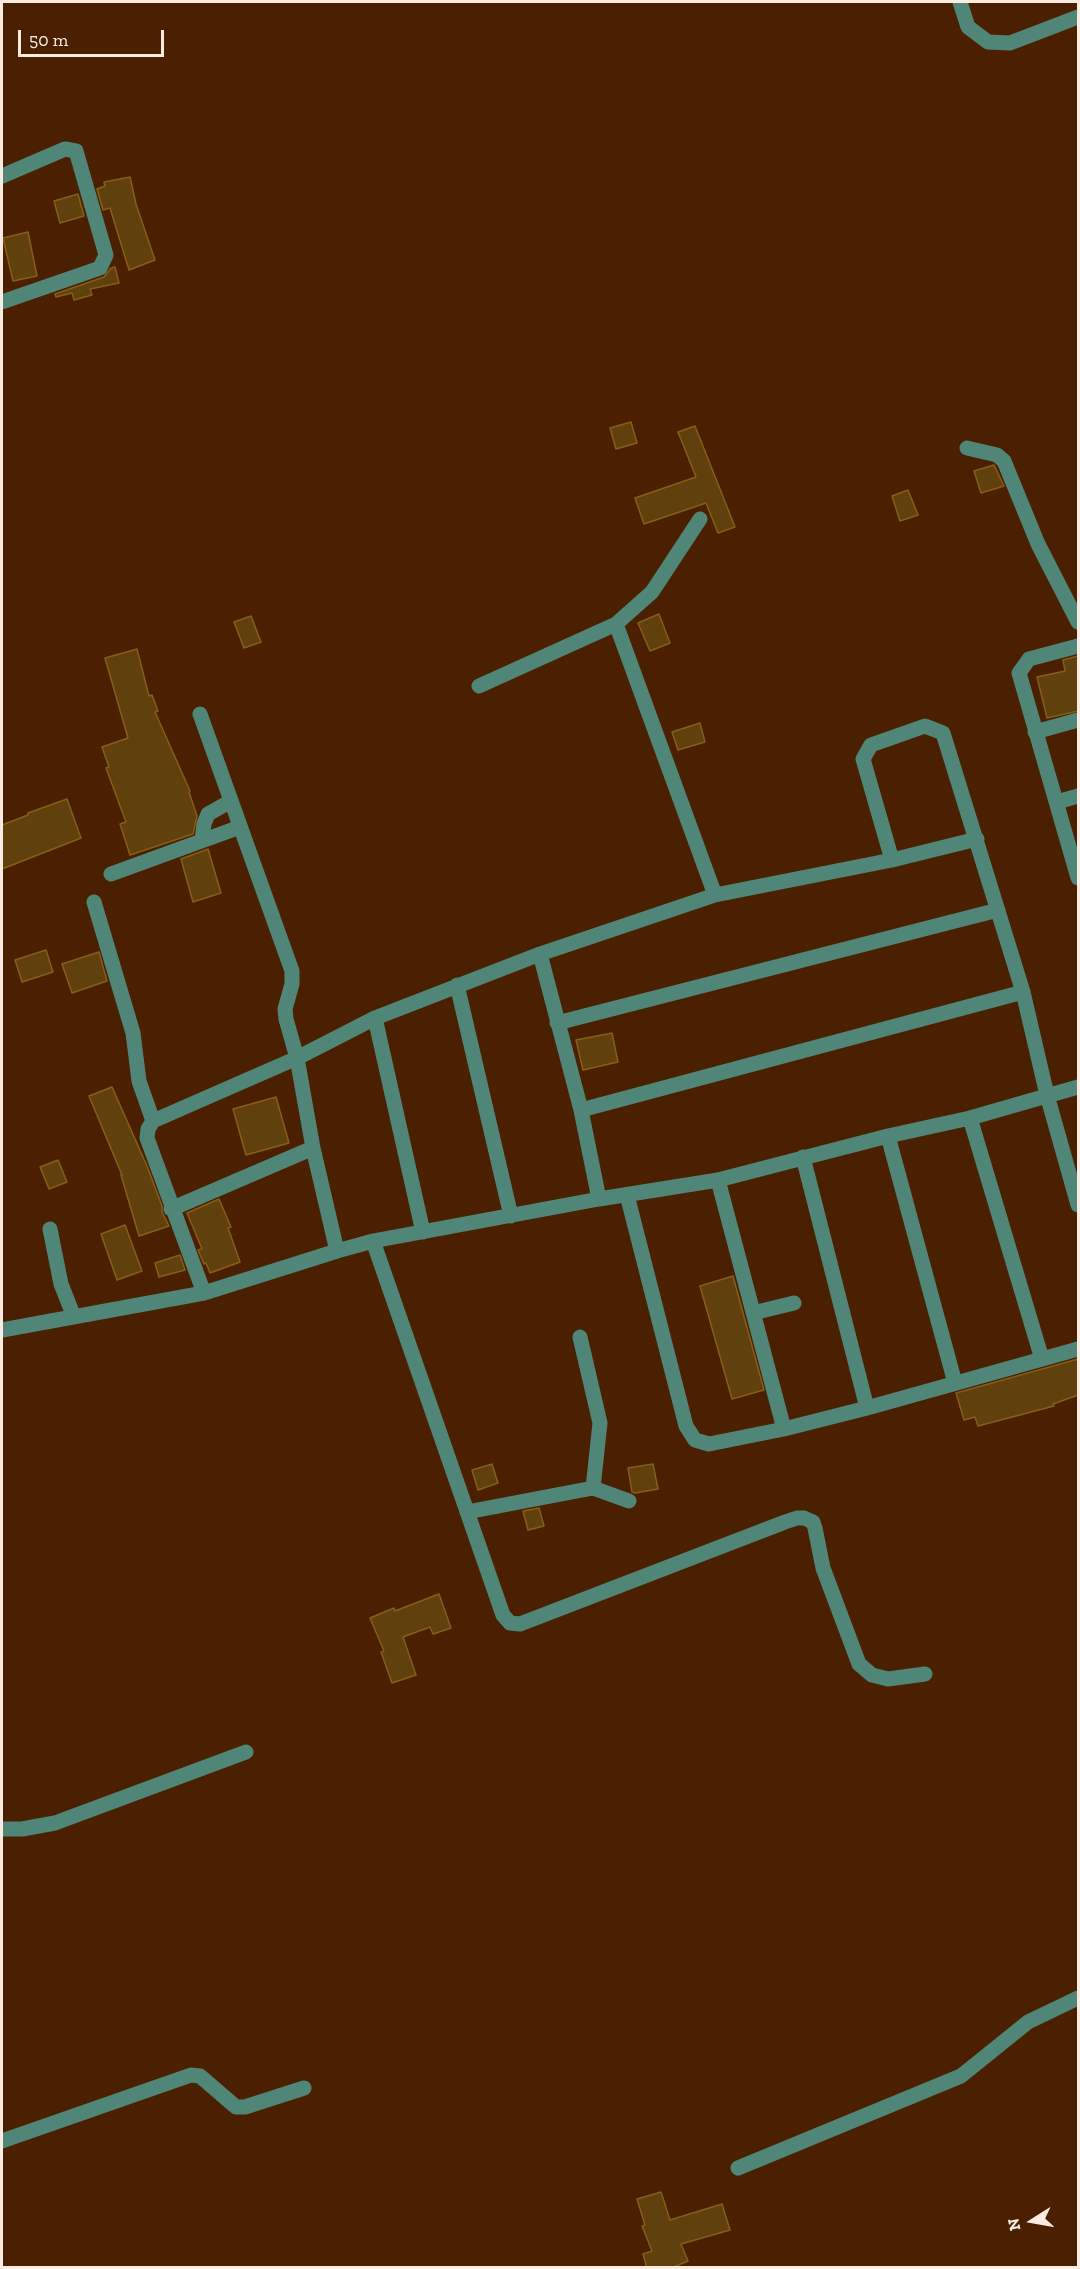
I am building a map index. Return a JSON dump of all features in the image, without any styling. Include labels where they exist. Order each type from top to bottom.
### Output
[{"type":"street","points":[[960,2],[968,27],[988,42],[1010,43],[1078,17]]},
{"type":"street","points":[[2,176],[65,149],[76,152],[106,255],[100,268],[2,303]]},
{"type":"street","points":[[967,448],[997,455],[1004,461],[1038,544],[1078,622]]},
{"type":"street","points":[[479,686],[616,624],[652,592],[700,519]]},
{"type":"street","points":[[616,624],[715,895]]},
{"type":"street","points":[[1077,868],[1019,673],[1029,659],[1078,646]]},
{"type":"street","points":[[200,714],[292,971],[292,984],[285,1009],[297,1058],[313,1148],[337,1251]]},
{"type":"street","points":[[1035,732],[1078,720]]},
{"type":"street","points":[[892,860],[863,759],[871,745],[925,726],[944,733],[1023,992],[1047,1095],[1078,1205]]},
{"type":"street","points":[[1057,802],[1078,796]]},
{"type":"street","points":[[202,840],[208,814],[231,801]]},
{"type":"street","points":[[111,874],[240,826]]},
{"type":"street","points":[[204,1293],[171,1209],[147,1138],[148,1129],[153,1120],[297,1058],[375,1018],[540,954],[715,895],[892,860],[977,839]]},
{"type":"street","points":[[94,902],[133,1033],[139,1081],[153,1120]]},
{"type":"street","points":[[557,1023],[998,910]]},
{"type":"street","points":[[540,954],[581,1110],[599,1198]]},
{"type":"street","points":[[457,986],[511,1216]]},
{"type":"street","points":[[581,1110],[1023,992]]},
{"type":"street","points":[[375,1018],[423,1232]]},
{"type":"street","points":[[2,1330],[204,1293],[373,1241],[599,1198],[718,1180],[888,1136],[970,1118],[1078,1088]]},
{"type":"street","points":[[970,1118],[1042,1359]]},
{"type":"street","points":[[888,1136],[956,1383]]},
{"type":"street","points":[[171,1209],[313,1148]]},
{"type":"street","points":[[803,1157],[867,1408]]},
{"type":"street","points":[[718,1180],[784,1429]]},
{"type":"street","points":[[627,1195],[686,1426],[695,1440],[709,1444],[784,1429],[1078,1349]]},
{"type":"street","points":[[50,1229],[62,1284],[74,1317]]},
{"type":"street","points":[[373,1241],[503,1616],[510,1623],[520,1624],[785,1522],[804,1518],[813,1522],[823,1568],[859,1664],[872,1675],[888,1679],[925,1674]]},
{"type":"street","points":[[753,1313],[794,1303]]},
{"type":"street","points":[[580,1337],[600,1423],[593,1488]]},
{"type":"street","points":[[467,1512],[593,1488],[629,1502]]},
{"type":"street","points":[[2,1828],[22,1829],[55,1823],[246,1752]]},
{"type":"street","points":[[738,2168],[961,2076],[1028,2022],[1078,1998]]},
{"type":"street","points":[[2,2141],[191,2075],[200,2076],[236,2107],[245,2107],[304,2088]]},
{"type":"building","points":[[130,177],[136,204],[155,260],[129,270],[110,208],[103,210],[97,189],[105,186],[104,182]]},
{"type":"building","points":[[78,194],[84,216],[60,223],[54,201]]},
{"type":"building","points":[[28,232],[37,276],[13,281],[3,238]]},
{"type":"building","points":[[115,267],[119,283],[90,289],[92,295],[74,300],[72,293],[56,297],[55,294],[104,277],[111,268]]},
{"type":"building","points":[[631,422],[637,443],[616,449],[610,428]]},
{"type":"building","points":[[695,426],[735,527],[718,533],[706,503],[644,524],[635,498],[696,477],[678,432]]},
{"type":"building","points":[[994,465],[1004,486],[981,493],[974,471]]},
{"type":"building","points":[[908,490],[918,515],[900,521],[892,496]]},
{"type":"building","points":[[659,614],[670,643],[650,651],[638,623]]},
{"type":"building","points":[[251,616],[261,642],[244,648],[234,622]]},
{"type":"building","points":[[137,649],[149,696],[152,695],[158,711],[155,712],[190,791],[197,816],[193,834],[130,855],[120,824],[126,822],[106,768],[109,767],[102,747],[128,738],[105,658]]},
{"type":"building","points":[[1078,656],[1078,711],[1047,718],[1037,677],[1065,671],[1063,660]]},
{"type":"building","points":[[700,723],[705,742],[678,750],[672,732]]},
{"type":"building","points":[[67,799],[81,838],[2,869],[2,825]]},
{"type":"building","points":[[208,849],[221,893],[193,902],[181,859]]},
{"type":"building","points":[[46,950],[53,972],[22,982],[15,960]]},
{"type":"building","points":[[99,952],[107,981],[72,993],[62,964]]},
{"type":"building","points":[[612,1033],[618,1062],[583,1070],[576,1040]]},
{"type":"building","points":[[112,1087],[147,1166],[169,1226],[139,1236],[122,1175],[89,1096]]},
{"type":"building","points":[[276,1097],[289,1143],[246,1155],[233,1109]]},
{"type":"building","points":[[58,1160],[67,1182],[49,1189],[40,1167]]},
{"type":"building","points":[[219,1199],[231,1227],[228,1228],[240,1262],[210,1273],[198,1250],[202,1249],[187,1213]]},
{"type":"building","points":[[125,1225],[142,1271],[117,1280],[101,1234]]},
{"type":"building","points":[[180,1255],[185,1270],[159,1277],[155,1263]]},
{"type":"building","points":[[733,1276],[764,1390],[732,1399],[700,1286]]},
{"type":"building","points":[[1078,1359],[1078,1395],[1053,1404],[1054,1406],[978,1426],[975,1417],[964,1420],[956,1393]]},
{"type":"building","points":[[492,1464],[498,1483],[478,1490],[472,1470]]},
{"type":"building","points":[[653,1464],[658,1489],[632,1492],[628,1468]]},
{"type":"building","points":[[539,1508],[544,1526],[528,1530],[523,1511]]},
{"type":"building","points":[[439,1594],[451,1628],[433,1634],[430,1627],[403,1637],[416,1675],[392,1683],[381,1652],[384,1651],[370,1618]]},
{"type":"building","points":[[661,2192],[670,2220],[722,2204],[730,2230],[681,2244],[688,2261],[671,2268],[647,2268],[643,2254],[652,2251],[642,2226],[645,2225],[637,2199]]}]
